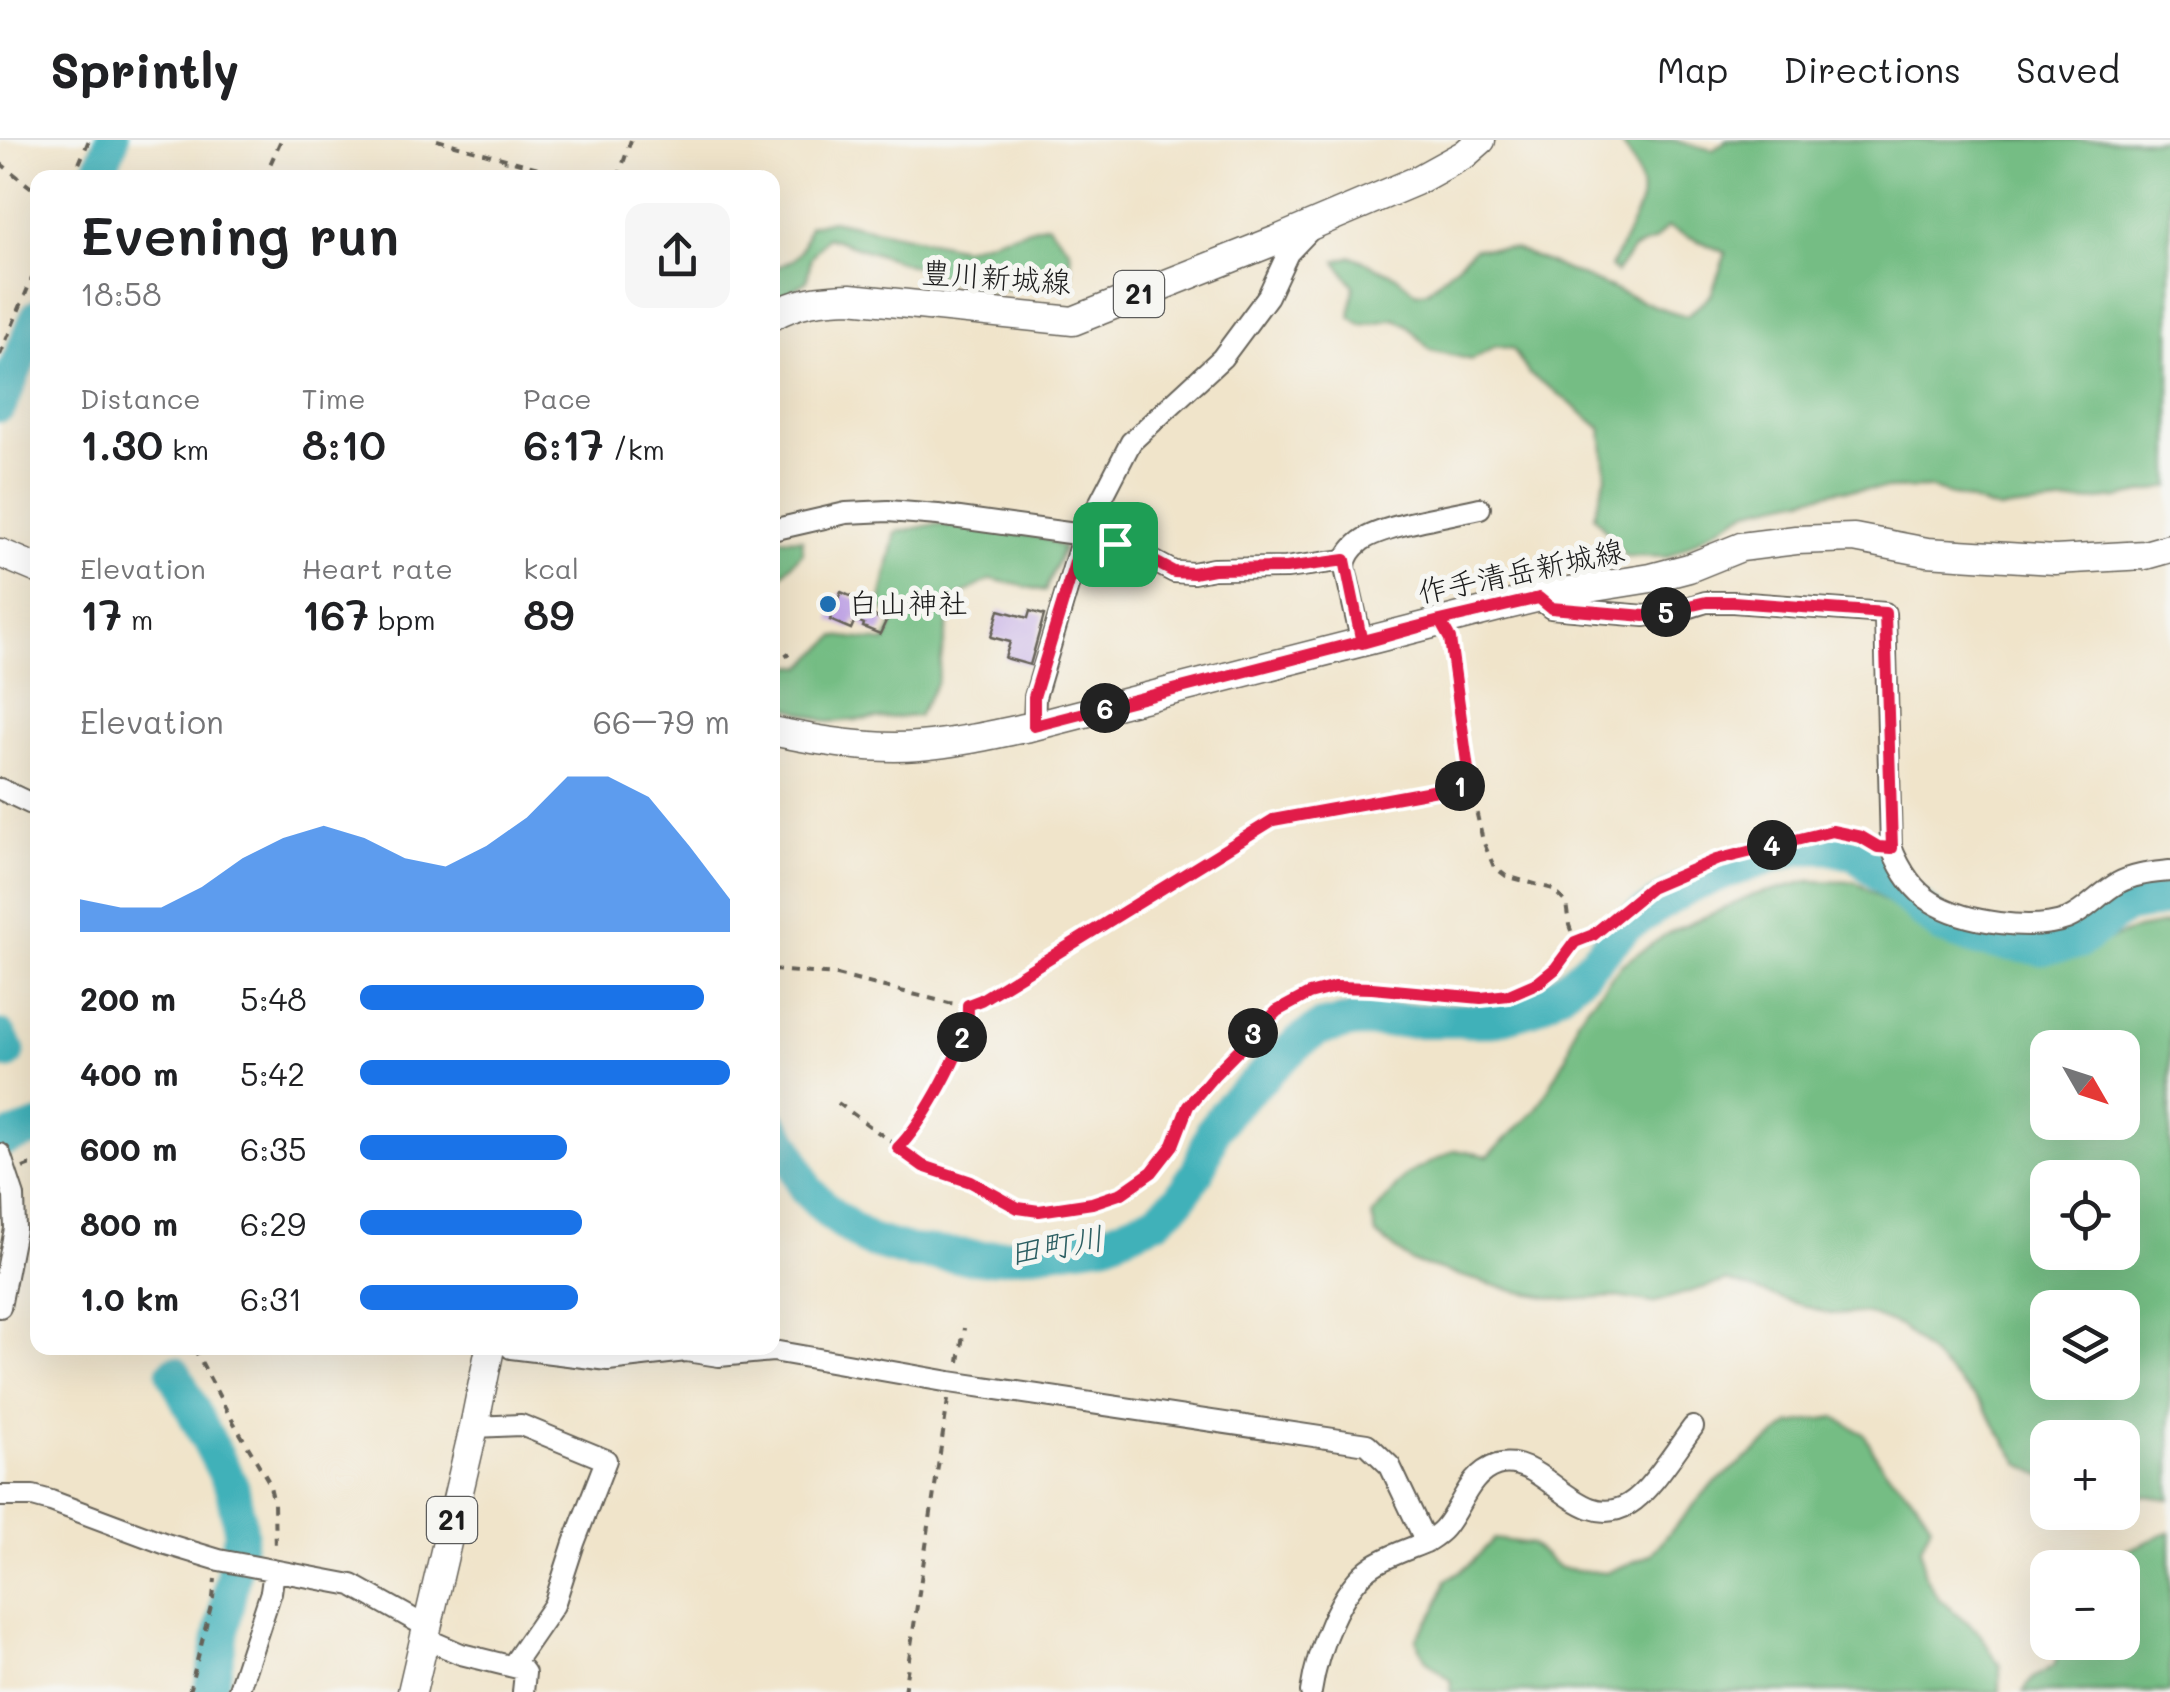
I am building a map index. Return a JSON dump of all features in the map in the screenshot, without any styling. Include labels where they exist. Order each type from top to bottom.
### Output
[{"type":"main road","name":"豊川新城線","points":[[780,311],[818,299],[850,298],[1072,321],[1416,181],[1465,154],[1480,140]]},
{"type":"main road","name":"作手清岳新城線","points":[[780,732],[866,746],[917,746],[981,738],[1440,621],[1651,578],[1741,547],[1854,538],[1926,552],[2054,560],[2145,555],[2170,548]]},
{"type":"main road","points":[[0,552],[30,566]]},
{"type":"main road","name":"21","points":[[412,1692],[489,1355]]},
{"type":"street","points":[[1034,726],[1034,697],[1083,536],[1131,442],[1222,358],[1268,296],[1288,253],[1316,224]]},
{"type":"street","points":[[780,528],[846,513],[938,515],[1083,536],[1130,550],[1174,572],[1193,573],[1345,560],[1362,540],[1480,508]]},
{"type":"street","points":[[1345,560],[1362,643]]},
{"type":"street","points":[[1539,598],[1551,608],[1645,616],[1706,602],[1885,613],[1892,848],[1912,885],[1930,901],[1957,914],[2043,925],[2070,918],[2116,884],[2138,875],[2170,871]]},
{"type":"street","points":[[0,789],[30,801]]},
{"type":"street","points":[[0,1307],[15,1229],[14,1196],[1,1157]]},
{"type":"street","points":[[780,1353],[1367,1444],[1390,1466],[1426,1542]]},
{"type":"street","points":[[568,1355],[608,1360],[651,1355]]},
{"type":"street","points":[[474,1427],[521,1425],[606,1460],[554,1605],[512,1666]]},
{"type":"street","points":[[1311,1692],[1320,1648],[1360,1578],[1374,1566],[1442,1532],[1468,1487],[1486,1470],[1501,1463],[1525,1466],[1582,1504],[1599,1511],[1616,1510],[1644,1490],[1693,1427]]},
{"type":"street","points":[[0,1496],[34,1496],[52,1501],[223,1561],[352,1585],[461,1654],[522,1669],[523,1692]]},
{"type":"street","points":[[238,1692],[271,1592],[267,1570]]},
{"type":"path","points":[[76,170],[89,140]]},
{"type":"path","points":[[268,170],[281,140]]},
{"type":"path","points":[[437,140],[544,170]]},
{"type":"path","points":[[621,170],[630,140]]},
{"type":"path","points":[[504,170],[506,160]]},
{"type":"path","points":[[0,162],[30,186]]},
{"type":"path","points":[[0,355],[30,283]]},
{"type":"path","points":[[1440,621],[1450,639],[1470,784],[1483,841],[1494,867],[1506,876],[1553,889],[1566,903],[1575,942]]},
{"type":"path","points":[[780,660],[790,654]]},
{"type":"path","points":[[780,971],[836,976],[968,1005],[1273,820],[1470,784]]},
{"type":"path","points":[[838,1103],[923,1166],[971,1182],[1018,1208],[1039,1211],[1092,1203],[1122,1193],[1152,1172],[1173,1145],[1188,1106],[1215,1074],[1277,1011],[1309,994],[1335,987],[1481,998],[1509,995],[1539,982],[1555,969],[1575,942],[1593,935],[1650,888],[1716,860],[1832,831],[1892,848]]},
{"type":"path","points":[[898,1148],[936,1095],[967,1027],[968,1005]]},
{"type":"path","points":[[904,1692],[950,1382],[958,1369],[964,1328]]},
{"type":"path","points":[[198,1355],[269,1482],[274,1503],[267,1570]]},
{"type":"path","points":[[189,1692],[223,1561]]},
{"type":"green space","points":[[1618,140],[1671,140],[1713,150],[1727,140],[2170,140],[2170,487],[2118,498],[1999,510],[1929,488],[1840,490],[1749,510],[1668,557],[1625,556],[1594,515],[1606,476],[1602,429],[1529,374],[1513,349],[1496,346],[1472,360],[1430,350],[1407,325],[1395,319],[1362,325],[1350,317],[1354,286],[1336,261],[1352,256],[1395,275],[1417,293],[1427,291],[1475,248],[1515,249],[1687,316],[1711,295],[1726,253],[1667,227],[1654,241],[1633,249],[1616,273],[1611,267],[1642,193],[1635,168]]},
{"type":"green space","points":[[831,220],[963,248],[1047,224],[1070,250],[1072,282],[976,292],[942,276],[827,237],[811,257],[807,281],[780,297],[780,265],[799,254],[809,226]]},
{"type":"green space","points":[[935,524],[1043,537],[1063,548],[1045,591],[991,579],[952,600],[937,682],[918,716],[828,722],[780,705],[780,652],[789,665],[803,667],[836,636],[885,642],[894,621],[880,605],[896,532]]},
{"type":"green space","points":[[780,538],[802,539],[803,552],[780,577]]},
{"type":"green space","points":[[1809,881],[1856,882],[1950,944],[1991,957],[2055,960],[2137,929],[2170,923],[2170,1499],[2140,1495],[2140,1420],[2030,1420],[2030,1469],[2020,1464],[1982,1404],[1900,1326],[1867,1313],[1830,1314],[1726,1281],[1652,1303],[1617,1297],[1565,1300],[1514,1291],[1412,1262],[1376,1234],[1372,1216],[1406,1175],[1455,1150],[1488,1156],[1536,1110],[1567,1056],[1577,1019],[1621,965],[1668,933],[1754,895]]},
{"type":"green space","points":[[1835,1417],[1864,1434],[1882,1466],[1916,1500],[1931,1524],[1921,1547],[1924,1574],[1939,1599],[1979,1632],[2000,1666],[2000,1692],[1450,1692],[1452,1681],[1426,1660],[1416,1639],[1436,1610],[1446,1580],[1469,1565],[1494,1539],[1531,1544],[1560,1568],[1606,1573],[1650,1555],[1709,1488],[1791,1424]]},
{"type":"green space","points":[[2170,1532],[2170,1692],[2023,1692],[2033,1678],[2054,1666],[2056,1660],[2140,1660],[2140,1550],[2126,1550]]},
{"type":"building","points":[[841,592],[863,602],[851,629],[830,620]]},
{"type":"building","points":[[999,610],[1028,618],[1030,611],[1044,615],[1030,665],[1005,658],[1010,642],[991,637]]},
{"type":"building","points":[[859,614],[886,621],[880,634],[863,627],[856,620]]},
{"type":"waterway","points":[[99,170],[112,140]]},
{"type":"waterway","points":[[0,405],[30,335]]},
{"type":"waterway","name":"田町川","points":[[780,1137],[806,1189],[832,1215],[868,1240],[907,1251],[985,1258],[1106,1241],[1157,1219],[1179,1199],[1198,1171],[1213,1130],[1230,1107],[1299,1042],[1320,1028],[1354,1021],[1492,1020],[1529,1009],[1584,971],[1626,926],[1682,890],[1798,848],[1828,847],[1856,854],[1942,927],[1980,940],[2040,948],[2078,942],[2125,907],[2170,899]]},
{"type":"waterway","points":[[0,1037],[8,1052]]},
{"type":"waterway","name":"田町川","points":[[0,1141],[30,1131]]},
{"type":"waterway","points":[[174,1373],[232,1487],[241,1532],[210,1692]]},
{"type":"place","name":"白山神社","points":[[828,604]]},
{"type":"route","points":[[1115,544],[1083,536],[1034,697],[1034,726],[1362,643],[1440,621],[1539,598],[1551,608],[1645,616],[1706,602],[1885,613],[1892,848],[1832,831],[1716,860],[1650,888],[1593,935],[1575,942],[1555,969],[1539,982],[1509,995],[1481,998],[1335,987],[1309,994],[1277,1011],[1215,1074],[1188,1106],[1173,1145],[1152,1172],[1122,1193],[1092,1203],[1039,1211],[1018,1208],[971,1182],[923,1166],[898,1148],[936,1095],[967,1027],[968,1005],[1273,820],[1470,784],[1450,639],[1440,621],[1362,643],[1345,560],[1286,568],[1174,572],[1115,544]]}]
